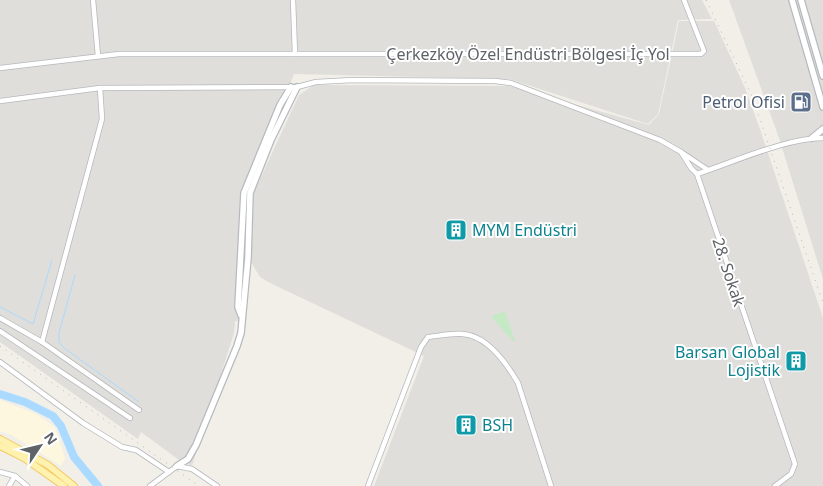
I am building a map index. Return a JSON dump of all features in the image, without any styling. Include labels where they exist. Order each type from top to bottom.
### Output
[{"type":"main road","points":[[0,439],[28,452],[64,484]]},
{"type":"main road","points":[[0,446],[24,458],[64,484],[74,486]]},
{"type":"street","points":[[93,0],[98,56]]},
{"type":"street","points":[[293,0],[295,54]]},
{"type":"street","name":"Çerkezköy Özel Endüstri Bölgesi İç Yol","points":[[0,68],[119,54],[701,54],[704,51],[684,0]]},
{"type":"street","points":[[792,0],[823,107]]},
{"type":"street","points":[[801,0],[823,76]]},
{"type":"street","points":[[0,101],[100,88],[294,87],[316,82],[353,80],[495,81],[511,84],[660,140],[708,170]]},
{"type":"street","points":[[150,486],[188,459],[202,432],[232,360],[241,333],[250,193],[294,87]]},
{"type":"street","points":[[42,342],[102,119],[100,88]]},
{"type":"street","points":[[812,138],[823,129]]},
{"type":"street","points":[[698,174],[812,138],[823,138]]},
{"type":"street","name":"28. Sokak","points":[[681,152],[691,168],[698,174],[795,464],[791,474],[775,486]]},
{"type":"street","points":[[0,318],[42,342],[139,410]]},
{"type":"street","points":[[0,331],[130,418]]},
{"type":"street","points":[[368,486],[421,347],[428,337],[463,334],[483,343],[498,355],[518,383],[551,486]]},
{"type":"street","points":[[0,362],[83,422],[122,447],[136,450],[169,472]]},
{"type":"street","points":[[177,466],[192,469],[217,486]]},
{"type":"street","points":[[0,472],[15,476],[27,486]]},
{"type":"street","points":[[9,486],[15,476]]},
{"type":"shaded area","points":[[0,0],[702,0],[712,19],[678,20],[658,114],[648,124],[509,79],[294,74],[264,150],[254,192],[299,95],[314,85],[509,86],[649,125],[659,114],[679,21],[714,21],[745,88],[823,318],[823,486],[374,486],[424,356],[260,277],[251,262],[254,193],[246,322],[235,321],[234,333],[192,466],[179,460],[141,432],[138,439],[0,342]]},
{"type":"shaded area","points":[[729,0],[823,0],[823,279],[779,138]]},
{"type":"shaded area","points":[[0,400],[36,414],[55,427],[65,458],[61,466],[13,436],[0,431]]},
{"type":"green space","points":[[505,311],[514,342],[492,318],[492,316]]},
{"type":"waterway","points":[[0,307],[33,324],[52,260]]},
{"type":"waterway","points":[[75,275],[59,333],[59,342],[64,348],[139,402]]},
{"type":"waterway","points":[[0,394],[25,402],[53,416],[61,426],[74,457],[98,486]]},
{"type":"railway","points":[[706,0],[752,96],[823,303]]},
{"type":"railway","points":[[0,346],[199,486]]},
{"type":"place","name":"Petrol Ofisi","points":[[801,102]]},
{"type":"place","name":"MYM Endüstri","points":[[456,230]]},
{"type":"place","name":"Barsan Global Lojistik","points":[[796,361]]},
{"type":"place","name":"BSH","points":[[466,425]]}]
